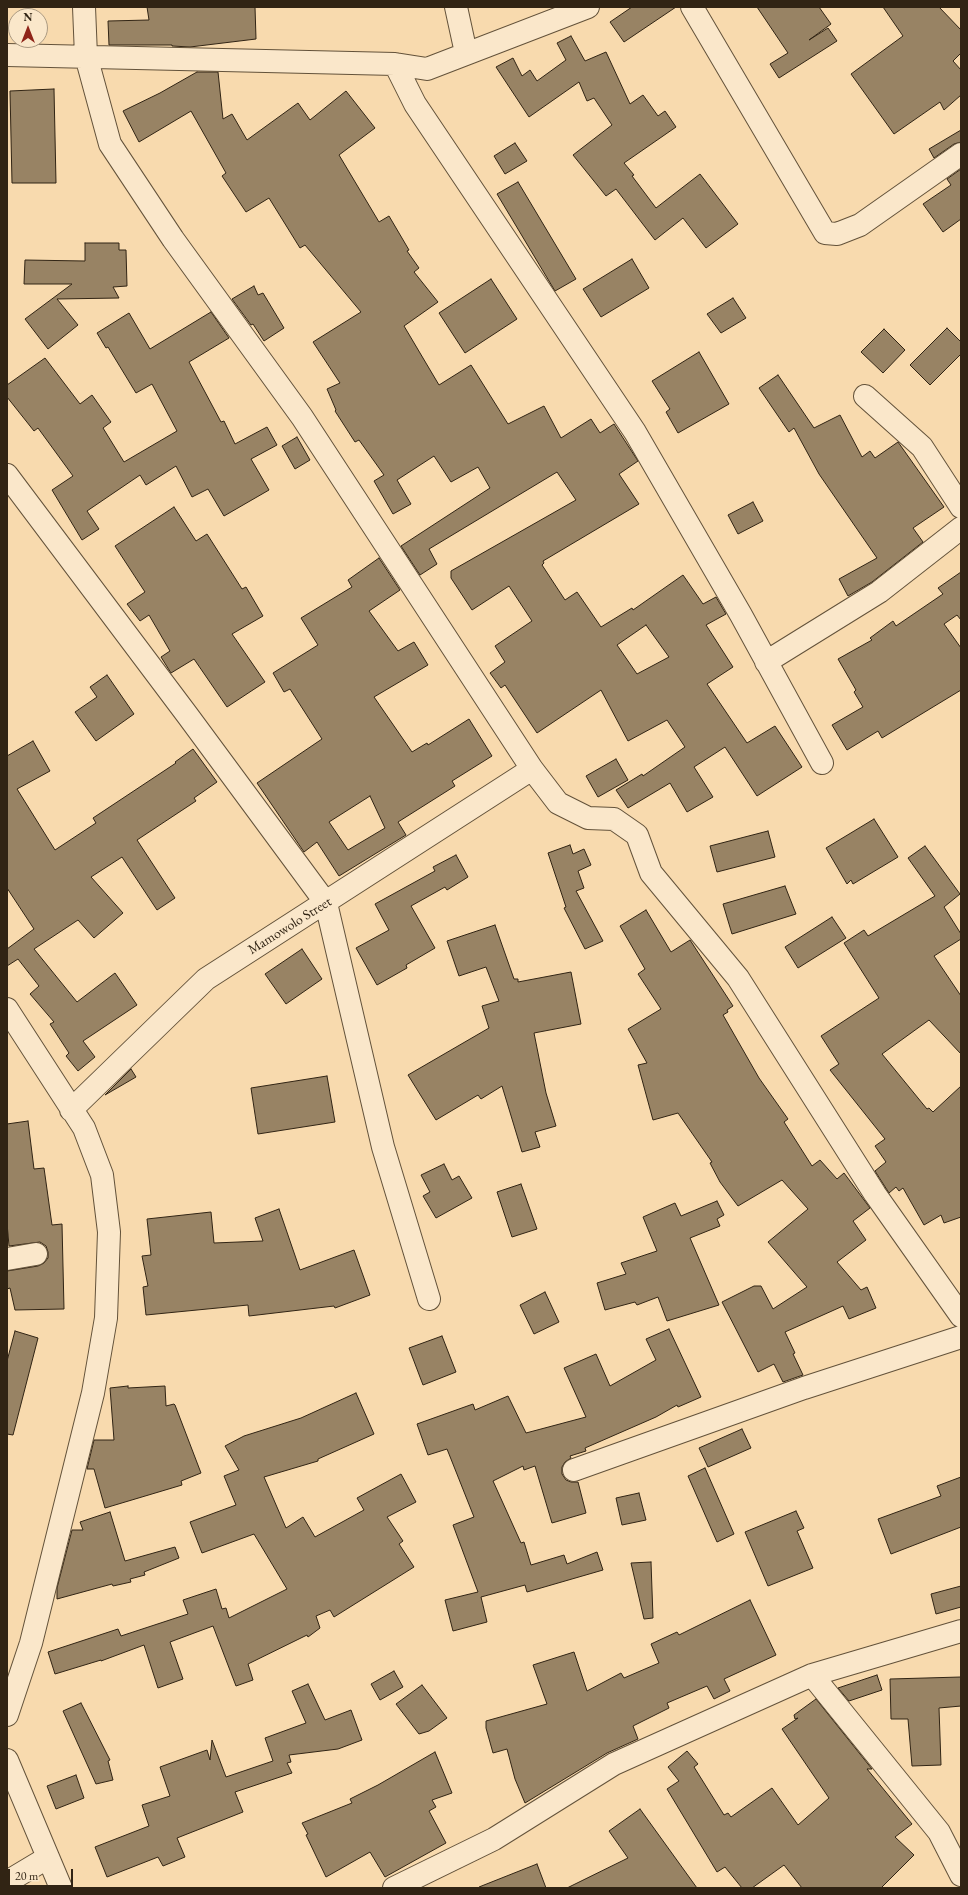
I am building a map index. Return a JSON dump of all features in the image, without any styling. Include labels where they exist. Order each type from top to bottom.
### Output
[{"type":"street","points":[[84,7],[86,56],[110,144],[173,239],[302,417],[532,770],[558,803],[588,818],[614,819],[637,835],[650,874],[738,978],[875,1194],[961,1316]]},
{"type":"street","points":[[456,7],[466,53]]},
{"type":"street","points":[[7,55],[395,64],[427,69],[588,7]]},
{"type":"street","points":[[692,7],[826,233],[837,234],[860,225],[961,154]]},
{"type":"street","points":[[395,64],[415,104],[635,432],[822,763]]},
{"type":"street","points":[[865,396],[922,447],[961,507]]},
{"type":"street","points":[[7,475],[326,903],[383,1147],[429,1299]]},
{"type":"street","points":[[766,662],[879,592],[961,528]]},
{"type":"street","name":"Mamowolo Street","points":[[71,1110],[206,979],[532,770]]},
{"type":"street","points":[[7,1009],[84,1128],[102,1175],[109,1232],[106,1318],[87,1416],[31,1643],[7,1715]]},
{"type":"street","points":[[7,1259],[36,1254]]},
{"type":"street","points":[[574,1470],[804,1388],[961,1337]]},
{"type":"street","points":[[394,1888],[494,1839],[614,1764],[812,1675],[961,1631]]},
{"type":"street","points":[[812,1675],[939,1832],[961,1875]]},
{"type":"street","points":[[7,1760],[47,1858],[61,1888]]},
{"type":"street","points":[[7,1882],[47,1858]]},
{"type":"building","points":[[147,7],[255,7],[256,39],[190,47],[172,45],[109,45],[108,21],[149,20]]},
{"type":"building","points":[[632,7],[676,7],[624,42],[610,22]]},
{"type":"building","points":[[757,7],[819,7],[831,24],[809,40],[828,28],[837,41],[779,78],[770,64],[788,53]]},
{"type":"building","points":[[883,7],[939,7],[961,30],[961,53],[953,61],[961,70],[961,95],[944,110],[940,102],[894,134],[851,74],[903,36]]},
{"type":"building","points":[[571,36],[585,61],[606,52],[630,104],[643,95],[658,116],[665,111],[676,127],[624,163],[656,208],[700,174],[738,224],[706,248],[683,218],[655,240],[616,189],[606,196],[573,155],[612,125],[594,98],[587,101],[579,82],[529,117],[496,67],[513,58],[522,76],[530,70],[537,81],[566,60],[557,43]]},
{"type":"building","points":[[197,72],[218,72],[223,119],[232,114],[247,140],[298,103],[310,120],[346,91],[375,128],[339,155],[379,222],[389,216],[409,250],[407,251],[419,268],[414,272],[438,302],[404,326],[439,385],[471,365],[508,424],[544,406],[561,438],[591,419],[600,433],[614,424],[638,461],[619,474],[639,504],[543,561],[544,563],[542,565],[565,600],[577,592],[601,627],[632,608],[633,610],[683,575],[703,604],[716,597],[726,614],[706,625],[733,667],[707,684],[747,743],[775,726],[802,767],[757,796],[725,747],[694,767],[713,797],[687,812],[670,783],[628,808],[616,790],[642,774],[643,776],[685,747],[667,720],[628,741],[601,690],[537,733],[505,685],[501,688],[490,673],[505,662],[495,646],[532,621],[509,586],[472,610],[451,578],[451,571],[576,500],[557,472],[429,549],[437,564],[420,575],[401,546],[490,488],[478,467],[451,482],[434,456],[397,480],[411,504],[393,514],[374,481],[384,475],[359,440],[355,442],[335,411],[336,410],[327,389],[340,383],[313,342],[361,312],[305,245],[300,248],[269,198],[246,212],[222,176],[226,173],[191,111],[139,142],[123,111],[160,93]],"holes":[[[646,625],[669,657],[637,674],[617,645]]]},
{"type":"building","points":[[54,89],[56,183],[12,183],[10,91]]},
{"type":"building","points":[[961,130],[961,142],[954,144],[934,158],[929,149]]},
{"type":"building","points":[[515,143],[527,161],[505,174],[494,156]]},
{"type":"building","points":[[961,169],[961,219],[943,232],[923,204],[951,185],[947,179]]},
{"type":"building","points":[[518,182],[576,279],[555,291],[497,194]]},
{"type":"building","points":[[85,243],[119,243],[119,250],[126,250],[127,286],[113,287],[119,298],[57,299],[78,325],[48,349],[25,319],[72,284],[24,284],[25,260],[85,261]]},
{"type":"building","points":[[632,259],[649,288],[601,317],[583,289]]},
{"type":"building","points":[[491,279],[517,319],[465,353],[439,313]]},
{"type":"building","points":[[254,286],[258,295],[263,293],[284,328],[264,341],[253,324],[251,325],[232,299]]},
{"type":"building","points":[[733,298],[746,318],[721,333],[707,314]]},
{"type":"building","points":[[211,312],[229,338],[189,362],[221,422],[224,421],[235,444],[267,427],[277,445],[251,459],[269,490],[224,516],[208,489],[192,497],[176,466],[146,485],[140,475],[87,511],[99,529],[82,540],[52,490],[73,476],[38,428],[34,431],[7,397],[7,385],[45,358],[80,404],[92,395],[111,422],[103,428],[124,462],[177,431],[152,384],[136,393],[108,347],[106,348],[97,333],[129,313],[150,349]]},
{"type":"building","points":[[947,328],[961,342],[961,354],[930,385],[910,365]]},
{"type":"building","points":[[884,329],[905,350],[883,373],[861,352]]},
{"type":"building","points":[[699,352],[729,404],[678,433],[666,412],[670,409],[652,381]]},
{"type":"building","points":[[778,375],[814,428],[840,415],[862,457],[870,451],[875,458],[898,442],[944,507],[913,528],[923,542],[872,582],[848,596],[839,579],[877,558],[819,474],[794,428],[789,432],[759,388]]},
{"type":"building","points":[[297,437],[310,460],[295,469],[282,446]]},
{"type":"building","points":[[753,502],[763,521],[738,534],[728,515]]},
{"type":"building","points":[[174,507],[196,541],[207,534],[242,589],[246,587],[263,616],[232,634],[265,682],[227,707],[194,659],[171,673],[161,657],[170,651],[149,615],[140,621],[127,604],[145,592],[115,546]]},
{"type":"building","points":[[379,558],[400,590],[369,611],[398,651],[414,642],[428,665],[374,697],[412,752],[427,743],[428,745],[469,719],[492,756],[452,781],[455,786],[398,822],[406,835],[339,876],[317,842],[304,852],[257,783],[322,739],[290,689],[284,692],[273,673],[318,645],[301,618],[352,587],[348,580]],"holes":[[[370,796],[385,828],[348,850],[329,822]]]},
{"type":"building","points":[[961,572],[961,620],[957,615],[944,624],[961,648],[961,690],[882,738],[878,731],[847,750],[832,725],[863,707],[854,692],[856,690],[838,659],[872,640],[870,638],[893,621],[896,626],[943,594],[938,588]]},
{"type":"building","points":[[107,675],[134,714],[96,741],[75,712],[97,697],[90,687]]},
{"type":"building","points":[[33,741],[50,771],[17,789],[55,850],[96,823],[93,818],[176,763],[175,762],[193,749],[217,782],[194,798],[196,801],[137,840],[175,898],[157,910],[122,857],[91,877],[123,913],[94,938],[78,920],[34,949],[77,1002],[115,973],[137,1005],[83,1041],[95,1057],[78,1071],[66,1056],[69,1053],[50,1024],[54,1022],[30,994],[39,986],[18,959],[7,966],[7,949],[34,929],[7,888],[7,756]]},
{"type":"building","points":[[616,759],[628,780],[598,797],[586,776]]},
{"type":"building","points":[[874,819],[898,857],[853,884],[851,880],[847,884],[826,848]]},
{"type":"building","points":[[768,831],[775,857],[717,872],[710,846]]},
{"type":"building","points":[[570,845],[573,854],[584,849],[591,865],[578,871],[584,888],[576,891],[603,941],[585,949],[564,908],[566,907],[548,853]]},
{"type":"building","points":[[925,846],[960,894],[944,907],[961,934],[961,939],[934,956],[961,996],[961,1054],[929,1020],[882,1054],[927,1109],[929,1108],[933,1112],[961,1086],[961,1217],[944,1223],[941,1215],[924,1225],[903,1188],[899,1191],[896,1187],[889,1193],[875,1171],[886,1162],[875,1146],[885,1139],[830,1070],[839,1064],[821,1036],[879,998],[844,943],[864,930],[868,936],[935,896],[908,858]]},
{"type":"building","points":[[456,855],[468,877],[447,890],[445,887],[411,906],[435,948],[406,965],[407,968],[377,985],[356,948],[389,930],[375,904],[435,871],[433,867]]},
{"type":"building","points":[[785,886],[796,914],[732,934],[723,904]]},
{"type":"building","points":[[646,910],[671,952],[690,940],[733,1006],[723,1015],[759,1078],[788,1119],[784,1122],[812,1166],[820,1160],[837,1179],[844,1173],[870,1208],[853,1221],[866,1240],[837,1262],[861,1290],[867,1287],[876,1308],[849,1319],[843,1306],[785,1332],[803,1375],[783,1382],[774,1364],[758,1372],[722,1302],[754,1286],[761,1286],[773,1309],[807,1287],[768,1242],[808,1209],[782,1180],[738,1206],[720,1182],[710,1163],[712,1162],[678,1113],[653,1120],[638,1065],[647,1063],[628,1029],[661,1009],[638,974],[645,969],[620,926]]},
{"type":"building","points":[[832,917],[846,938],[798,968],[785,947]]},
{"type":"building","points":[[495,925],[514,979],[518,979],[518,982],[571,972],[581,1024],[534,1033],[546,1093],[556,1126],[535,1132],[540,1147],[522,1152],[502,1086],[481,1099],[478,1095],[436,1120],[408,1075],[489,1028],[482,1006],[499,1001],[486,967],[459,976],[447,941]]},
{"type":"building","points":[[302,949],[322,979],[286,1004],[265,974]]},
{"type":"building","points":[[131,1069],[136,1077],[105,1095]]},
{"type":"building","points":[[327,1076],[335,1122],[258,1134],[251,1088]]},
{"type":"building","points":[[28,1121],[34,1169],[44,1168],[52,1225],[62,1224],[64,1309],[15,1310],[10,1288],[7,1289],[7,1271],[38,1266],[44,1263],[48,1258],[46,1246],[40,1242],[9,1246],[7,1223],[7,1124]]},
{"type":"building","points":[[444,1164],[452,1180],[459,1176],[472,1198],[436,1218],[423,1196],[430,1192],[421,1175]]},
{"type":"building","points":[[521,1184],[537,1229],[512,1237],[497,1192]]},
{"type":"building","points":[[717,1201],[724,1215],[717,1219],[720,1226],[690,1238],[719,1305],[667,1321],[658,1297],[637,1305],[635,1302],[605,1310],[597,1283],[626,1274],[621,1263],[657,1251],[643,1217],[675,1203],[681,1216]]},
{"type":"building","points":[[279,1209],[300,1270],[354,1250],[370,1295],[335,1308],[334,1306],[249,1316],[248,1305],[146,1315],[143,1287],[148,1286],[142,1256],[151,1255],[147,1219],[211,1212],[214,1243],[263,1241],[255,1218]]},
{"type":"building","points":[[545,1292],[559,1322],[534,1334],[520,1305]]},
{"type":"building","points":[[669,1329],[701,1397],[678,1407],[677,1405],[656,1417],[585,1448],[586,1451],[570,1456],[571,1458],[565,1462],[562,1467],[562,1474],[566,1480],[578,1482],[586,1513],[552,1523],[535,1466],[524,1470],[523,1466],[493,1481],[521,1543],[524,1542],[531,1565],[564,1555],[567,1564],[597,1552],[603,1570],[527,1592],[525,1585],[481,1597],[487,1622],[453,1631],[445,1600],[478,1592],[453,1525],[474,1517],[447,1449],[428,1455],[417,1424],[473,1404],[475,1410],[508,1396],[526,1433],[586,1417],[564,1368],[596,1354],[610,1386],[656,1360],[646,1339]]},
{"type":"building","points":[[15,1331],[38,1338],[13,1435],[7,1434],[7,1361]]},
{"type":"building","points":[[442,1336],[456,1372],[423,1385],[409,1348]]},
{"type":"building","points":[[128,1386],[128,1388],[165,1386],[166,1406],[175,1405],[201,1473],[181,1481],[182,1485],[105,1508],[94,1469],[87,1469],[94,1440],[114,1440],[110,1388]]},
{"type":"building","points":[[356,1393],[374,1434],[318,1459],[318,1461],[264,1477],[286,1528],[303,1517],[315,1537],[364,1510],[357,1498],[401,1474],[416,1502],[387,1517],[403,1541],[399,1544],[414,1567],[334,1617],[330,1610],[316,1616],[320,1628],[308,1637],[307,1635],[248,1664],[253,1680],[236,1686],[213,1626],[170,1642],[183,1679],[158,1688],[144,1645],[101,1661],[55,1674],[48,1652],[118,1629],[121,1636],[188,1614],[183,1600],[216,1589],[222,1609],[226,1608],[229,1618],[287,1589],[254,1534],[202,1553],[190,1522],[236,1505],[224,1476],[239,1470],[225,1446],[244,1436],[301,1418]]},
{"type":"building","points":[[742,1429],[751,1448],[708,1467],[699,1448]]},
{"type":"building","points":[[705,1468],[734,1534],[717,1542],[688,1476]]},
{"type":"building","points":[[961,1477],[961,1527],[891,1554],[878,1519],[941,1496],[937,1486]]},
{"type":"building","points":[[639,1493],[646,1520],[622,1525],[616,1498]]},
{"type":"building","points":[[796,1511],[804,1528],[797,1531],[813,1568],[768,1586],[745,1532]]},
{"type":"building","points":[[110,1512],[125,1561],[175,1547],[179,1558],[144,1572],[145,1575],[130,1579],[131,1582],[113,1586],[112,1584],[57,1599],[57,1588],[72,1530],[83,1530],[80,1522]]},
{"type":"building","points":[[651,1562],[653,1618],[644,1619],[631,1563]]},
{"type":"building","points":[[961,1586],[961,1607],[936,1614],[931,1594]]},
{"type":"building","points":[[750,1600],[776,1655],[724,1679],[730,1691],[714,1699],[707,1686],[667,1703],[669,1708],[633,1726],[638,1739],[607,1753],[525,1803],[515,1779],[507,1749],[493,1753],[486,1728],[486,1721],[547,1704],[533,1665],[574,1652],[587,1691],[621,1673],[624,1678],[659,1663],[651,1644],[677,1632],[679,1635]]},
{"type":"building","points":[[394,1671],[403,1687],[380,1700],[371,1684]]},
{"type":"building","points":[[877,1675],[882,1690],[849,1701],[838,1688]]},
{"type":"building","points":[[961,1677],[961,1706],[939,1708],[941,1765],[912,1766],[908,1719],[891,1719],[890,1679]]},
{"type":"building","points":[[308,1684],[325,1720],[351,1710],[362,1740],[338,1749],[289,1755],[291,1762],[287,1763],[292,1773],[235,1792],[243,1812],[177,1838],[185,1857],[163,1866],[158,1857],[107,1877],[95,1847],[149,1826],[142,1805],[170,1796],[160,1767],[207,1750],[210,1760],[212,1740],[226,1777],[273,1761],[265,1738],[306,1723],[292,1691]]},
{"type":"building","points":[[422,1685],[447,1718],[429,1731],[419,1734],[396,1704]]},
{"type":"building","points":[[816,1699],[872,1769],[867,1769],[912,1824],[895,1837],[914,1855],[881,1888],[802,1888],[784,1865],[752,1888],[742,1888],[725,1867],[717,1872],[667,1789],[679,1781],[668,1767],[687,1751],[698,1764],[694,1767],[724,1815],[728,1813],[731,1817],[772,1788],[798,1825],[829,1798],[782,1729],[798,1718],[795,1719],[794,1715]]},
{"type":"building","points":[[81,1703],[110,1760],[108,1761],[113,1780],[96,1784],[63,1711]]},
{"type":"building","points":[[435,1752],[452,1793],[432,1800],[436,1807],[429,1811],[446,1843],[385,1877],[370,1852],[326,1877],[306,1835],[308,1834],[302,1823],[352,1803],[350,1799],[378,1785]]},
{"type":"building","points":[[76,1775],[84,1798],[56,1809],[47,1786]]},
{"type":"building","points":[[640,1809],[697,1888],[567,1888],[628,1858],[609,1831]]},
{"type":"building","points":[[537,1864],[546,1888],[479,1887]]}]
